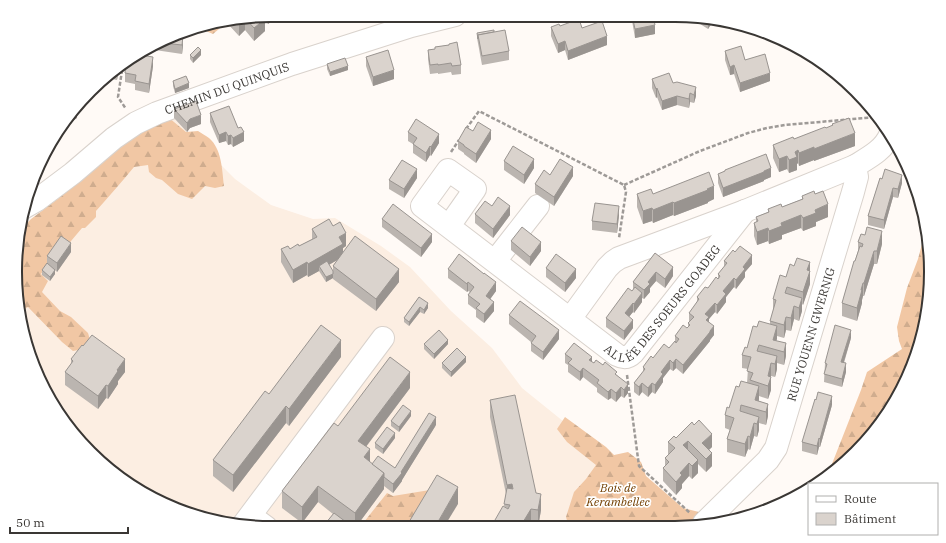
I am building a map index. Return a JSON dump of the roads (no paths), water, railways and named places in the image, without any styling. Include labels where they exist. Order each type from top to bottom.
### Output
[{"type":"street","name":"CHEMIN DU QUINQUIS","points":[[32,203],[73,173],[114,138],[136,123],[157,113],[292,64],[428,22]]},
{"type":"street","points":[[855,166],[879,150],[887,141]]},
{"type":"street","name":"ALLÉE DES SOEURS GOADEG","points":[[570,319],[607,268],[619,258],[745,211],[855,166]]},
{"type":"street","name":"RUE YOUENN GWERNIG","points":[[708,519],[768,460],[776,448],[853,192],[857,177],[855,166]]},
{"type":"street","name":"ALLÉE DES SOEURS GOADEG","points":[[449,226],[475,189],[448,170],[422,206],[617,355],[625,357],[630,356],[633,353],[745,211]]},
{"type":"street","points":[[495,261],[538,206]]},
{"type":"street","points":[[255,520],[383,338]]},
{"type":"park label","name":"Bois de Kerambellec","points":[[618,494]]}]
